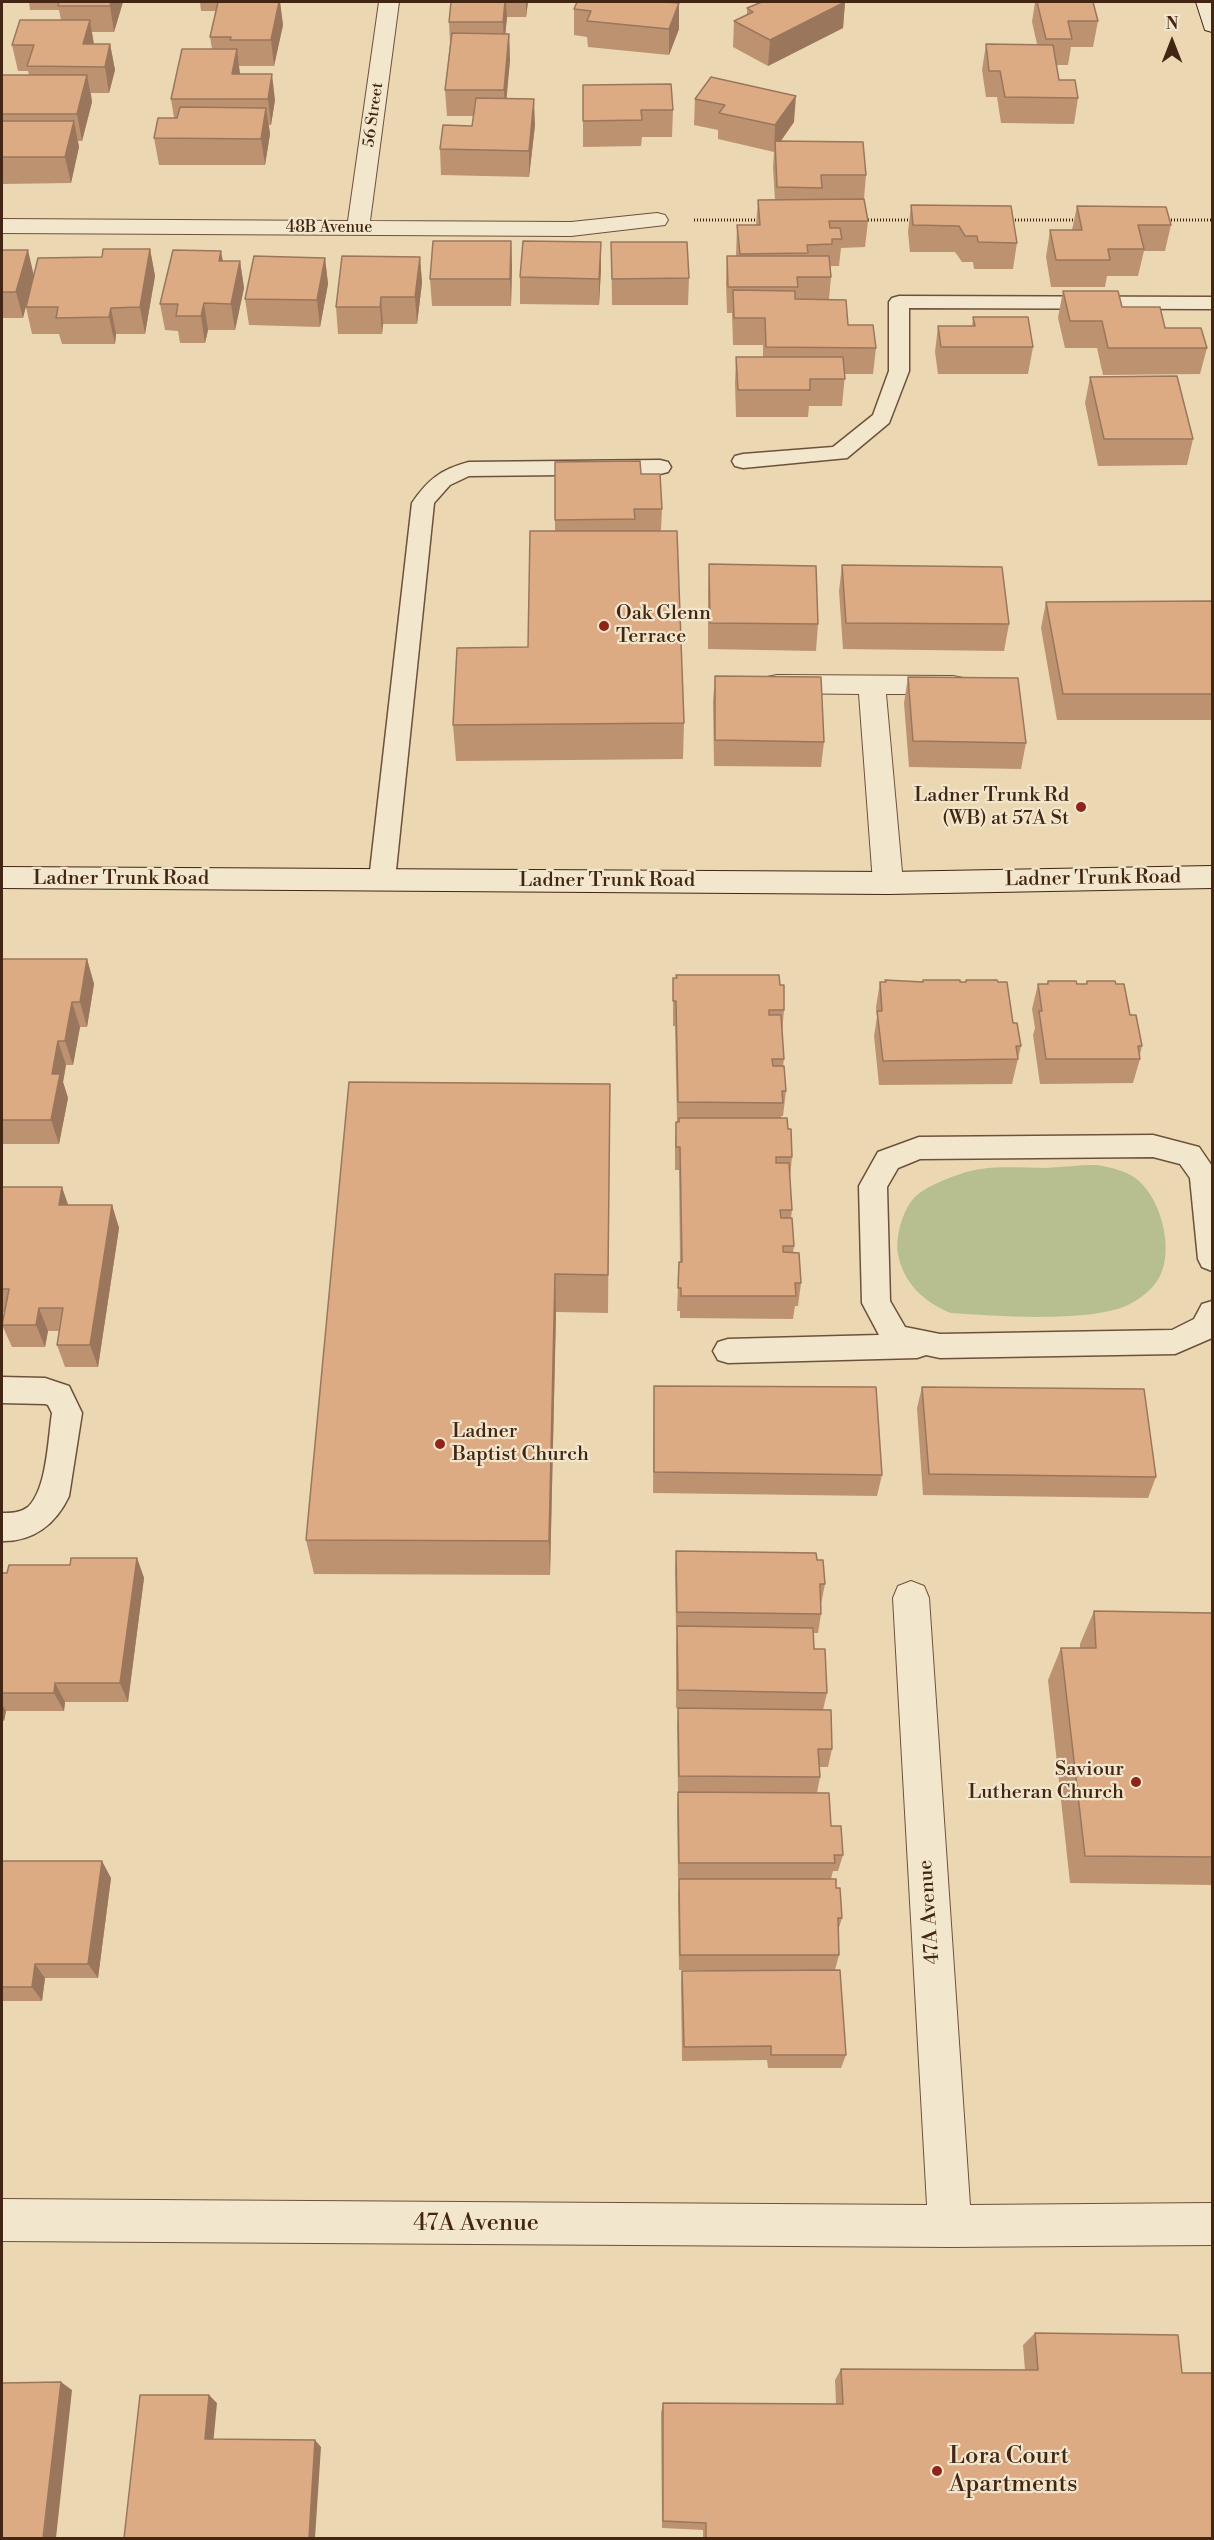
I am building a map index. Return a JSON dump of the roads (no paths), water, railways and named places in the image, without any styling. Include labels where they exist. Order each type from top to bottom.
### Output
[{"type":"street","name":"56 Street","points":[[358,228],[389,2]]},
{"type":"street","points":[[1206,2],[1212,26]]},
{"type":"street","name":"48B Avenue","points":[[2,226],[572,229],[657,220]]},
{"type":"street","points":[[755,683],[976,685]]},
{"type":"street","points":[[872,685],[888,883]]},
{"type":"street","name":"Ladner Trunk Road","points":[[2,878],[888,883],[1212,878]]},
{"type":"street","name":"47A Avenue","points":[[911,1598],[950,2226]]},
{"type":"street","name":"47A Avenue","points":[[2,2220],[950,2226],[1212,2224]]},
{"type":"lane","points":[[743,461],[839,453],[882,418],[898,371],[899,302],[1212,303]]},
{"type":"lane","points":[[382,879],[423,503],[435,486],[449,474],[469,469],[660,467]]},
{"type":"lane","points":[[940,1346],[896,1337],[876,1303],[873,1186],[888,1160],[919,1148],[1153,1146],[1189,1155],[1208,1177],[1212,1259]]},
{"type":"lane","points":[[728,1351],[1175,1342],[1204,1328],[1212,1313]]},
{"type":"lane","points":[[2,1390],[45,1391],[59,1395],[67,1413],[54,1496],[38,1517],[18,1527],[2,1527]]},
{"type":"place","name":"Oak Glenn Terrace","points":[[604,626]]},
{"type":"place","name":"Ladner Trunk Rd (WB) at 57A St","points":[[1081,807]]},
{"type":"place","name":"Ladner Baptist Church","points":[[440,1444]]},
{"type":"place","name":"Saviour Lutheran Church","points":[[1136,1782]]},
{"type":"place","name":"Lora Court Apartments","points":[[937,2471]]}]
